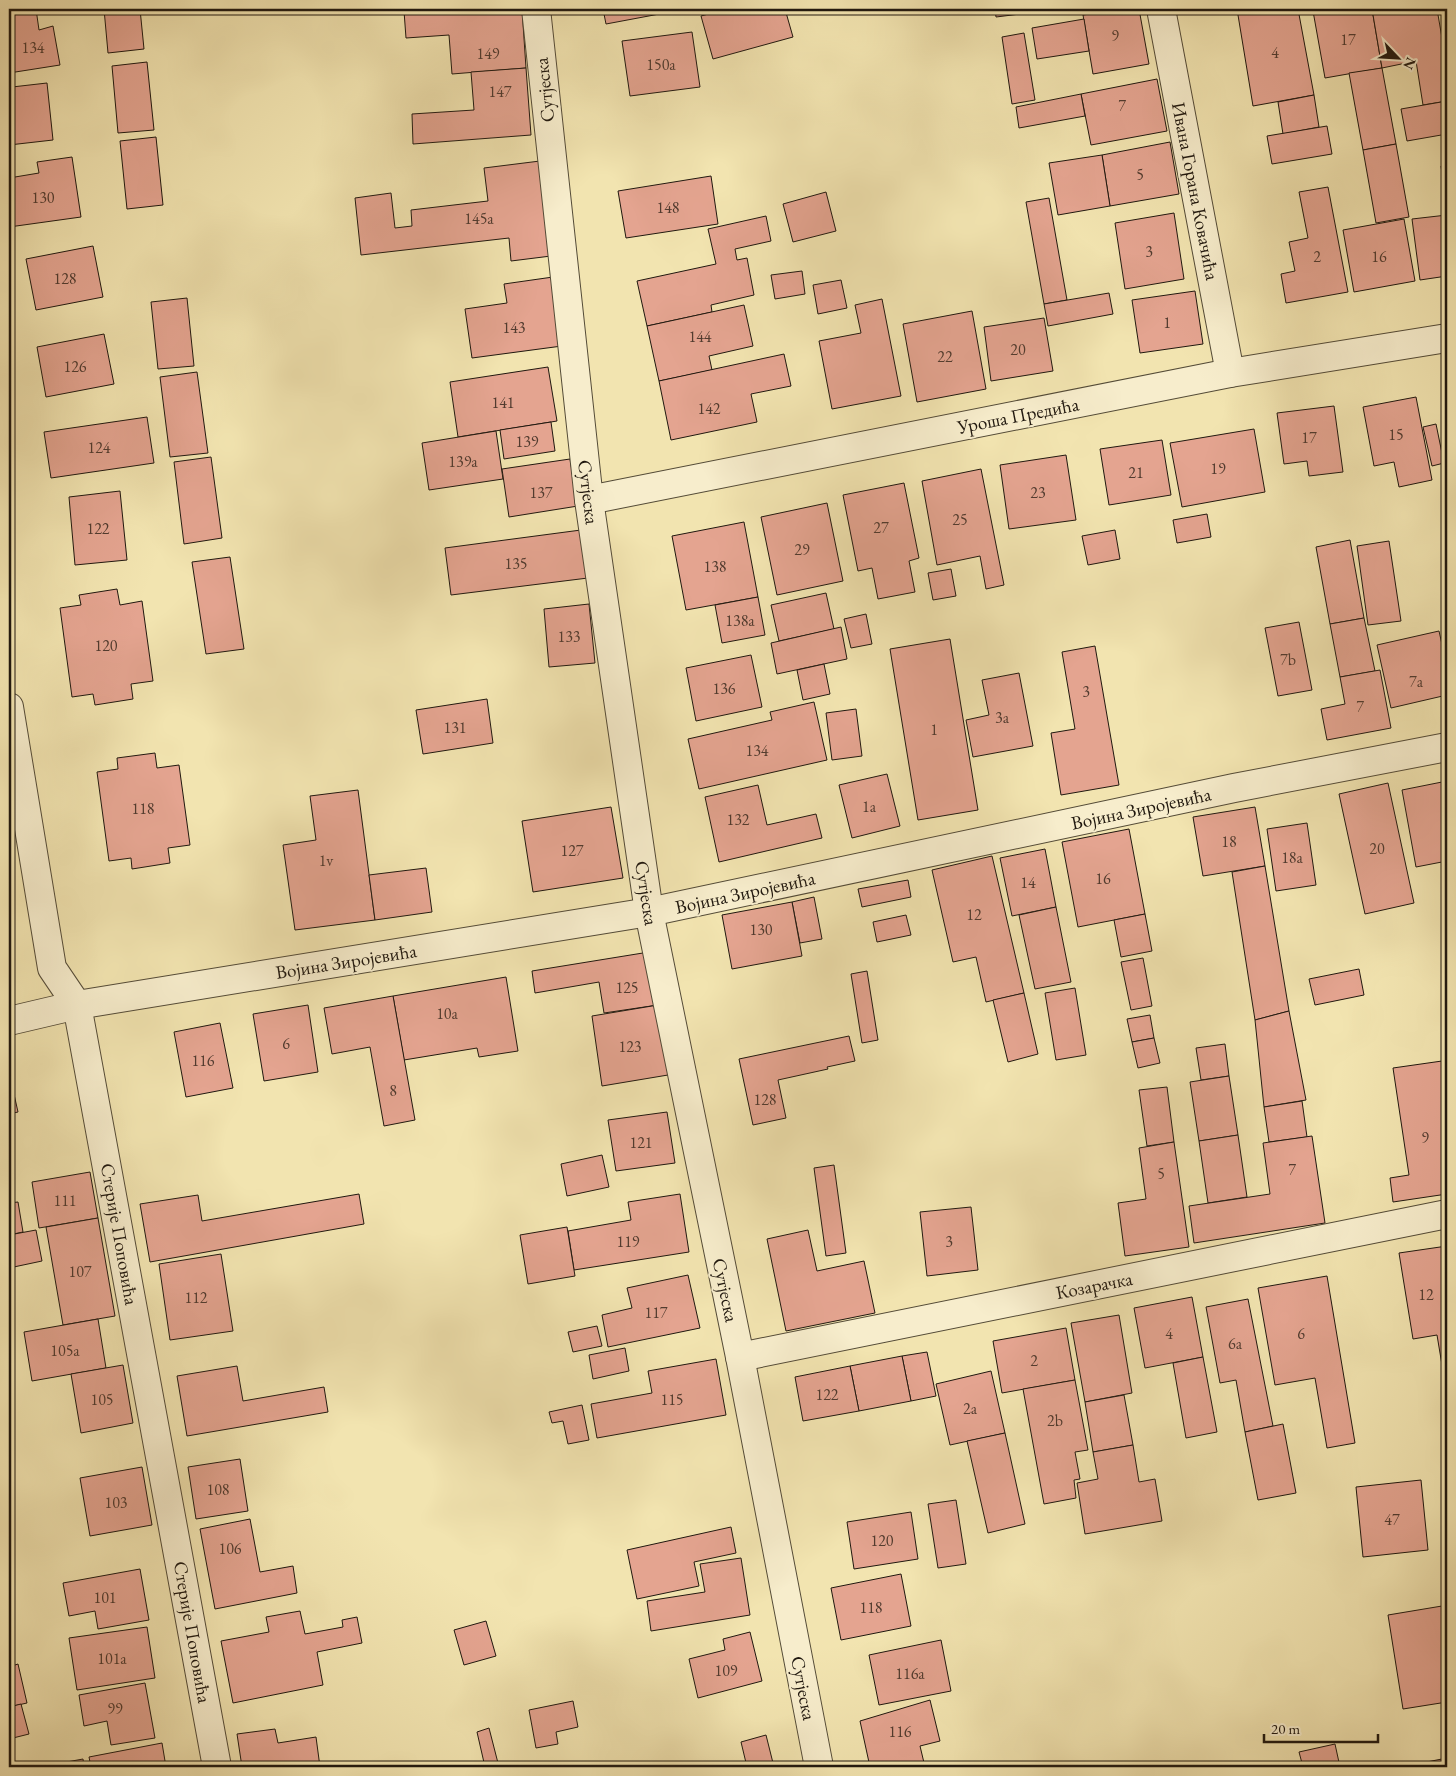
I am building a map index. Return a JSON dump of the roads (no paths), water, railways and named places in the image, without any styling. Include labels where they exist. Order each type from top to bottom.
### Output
[{"type":"street","name":"Сутјеска","points":[[536,9],[590,500],[649,912],[740,1357],[819,1767]]},
{"type":"street","name":"Ивана Горана Ковачића","points":[[1161,9],[1230,373]]},
{"type":"street","name":"Уроша Предића","points":[[590,500],[1230,373],[1447,338]]},
{"type":"street","name":"Стерије Поповића","points":[[9,707],[52,968],[77,1005],[218,1767]]},
{"type":"street","name":"Војина Зиројевића","points":[[9,1021],[77,1005],[649,912],[1234,788],[1447,747]]},
{"type":"street","name":"Козарачка","points":[[740,1357],[1447,1214]]}]
